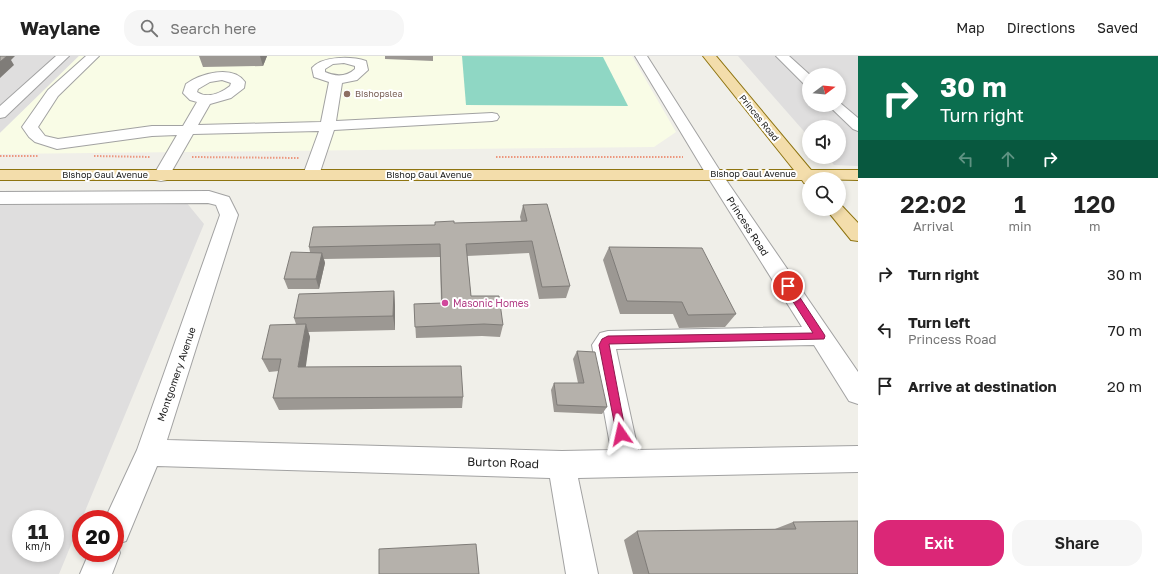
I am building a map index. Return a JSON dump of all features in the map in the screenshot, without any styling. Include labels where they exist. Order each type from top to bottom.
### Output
[{"type":"main road","name":"Princes Road","points":[[709,56],[804,172]]},
{"type":"main road","name":"Bishop Gaul Avenue","points":[[0,175],[161,176],[714,174],[802,177]]},
{"type":"main road","name":"Bishop Gaul Avenue","points":[[846,175],[858,175]]},
{"type":"main road","points":[[841,216],[858,235]]},
{"type":"street","points":[[0,114],[63,56]]},
{"type":"street","points":[[93,56],[52,93],[30,127],[34,134],[40,139],[57,144],[152,132],[328,126],[492,117]]},
{"type":"street","name":"Princess Road","points":[[641,56],[714,174],[858,393]]},
{"type":"street","points":[[782,56],[802,75]]},
{"type":"street","points":[[311,175],[328,126],[336,80]]},
{"type":"street","points":[[161,176],[206,99]]},
{"type":"street","points":[[843,112],[858,126]]},
{"type":"street","name":"Montgomery Avenue","points":[[0,198],[209,197],[223,200],[229,215],[149,453],[124,510]]},
{"type":"street","points":[[627,463],[604,345],[608,340],[820,336]]},
{"type":"street","name":"Burton Road","points":[[149,453],[562,464],[858,459]]},
{"type":"street","points":[[562,464],[582,574]]},
{"type":"street","points":[[96,574],[101,562]]},
{"type":"path","points":[[0,156],[39,156]]},
{"type":"path","points":[[94,156],[317,158]]},
{"type":"path","points":[[491,158],[704,157]]},
{"type":"shaded area","points":[[0,56],[79,56],[0,133]]},
{"type":"shaded area","name":"Bishopslea","points":[[79,56],[632,56],[676,132],[654,147],[0,154],[0,133]]},
{"type":"shaded area","points":[[738,56],[858,56],[858,166],[833,164],[846,164],[846,120],[802,120],[802,129]]},
{"type":"shaded area","points":[[186,202],[204,224],[86,510],[72,510],[72,543],[64,562],[64,510],[12,510],[12,562],[64,562],[59,574],[0,574],[0,203]]},
{"type":"green space","points":[[462,56],[603,57],[628,106],[466,105]]},
{"type":"building","points":[[0,56],[7,56],[0,62]]},
{"type":"building","points":[[547,204],[570,286],[542,287],[532,241],[466,244],[471,296],[499,296],[503,325],[484,324],[415,327],[414,304],[442,303],[440,244],[309,247],[313,227],[435,225],[435,222],[454,221],[454,223],[527,221],[523,205]]},
{"type":"building","points":[[609,247],[702,248],[736,314],[688,315],[682,302],[627,301]]},
{"type":"building","points":[[291,252],[322,253],[316,279],[284,279]]},
{"type":"building","points":[[394,291],[393,316],[294,318],[299,294]]},
{"type":"building","points":[[306,324],[298,367],[461,366],[463,397],[273,398],[281,359],[262,359],[270,325]]},
{"type":"building","points":[[577,351],[595,352],[607,407],[557,405],[554,383],[584,383]]},
{"type":"building","points":[[858,521],[858,574],[649,574],[637,531],[796,529],[793,522]]},
{"type":"building","points":[[476,544],[479,574],[379,574],[379,549]]},
{"type":"place","name":"Bishopslea","points":[[347,94]]},
{"type":"place","name":"Masonic Homes","points":[[445,303]]},
{"type":"route","points":[[621,434],[604,345],[605,342],[608,340],[820,336],[788,286]]}]
